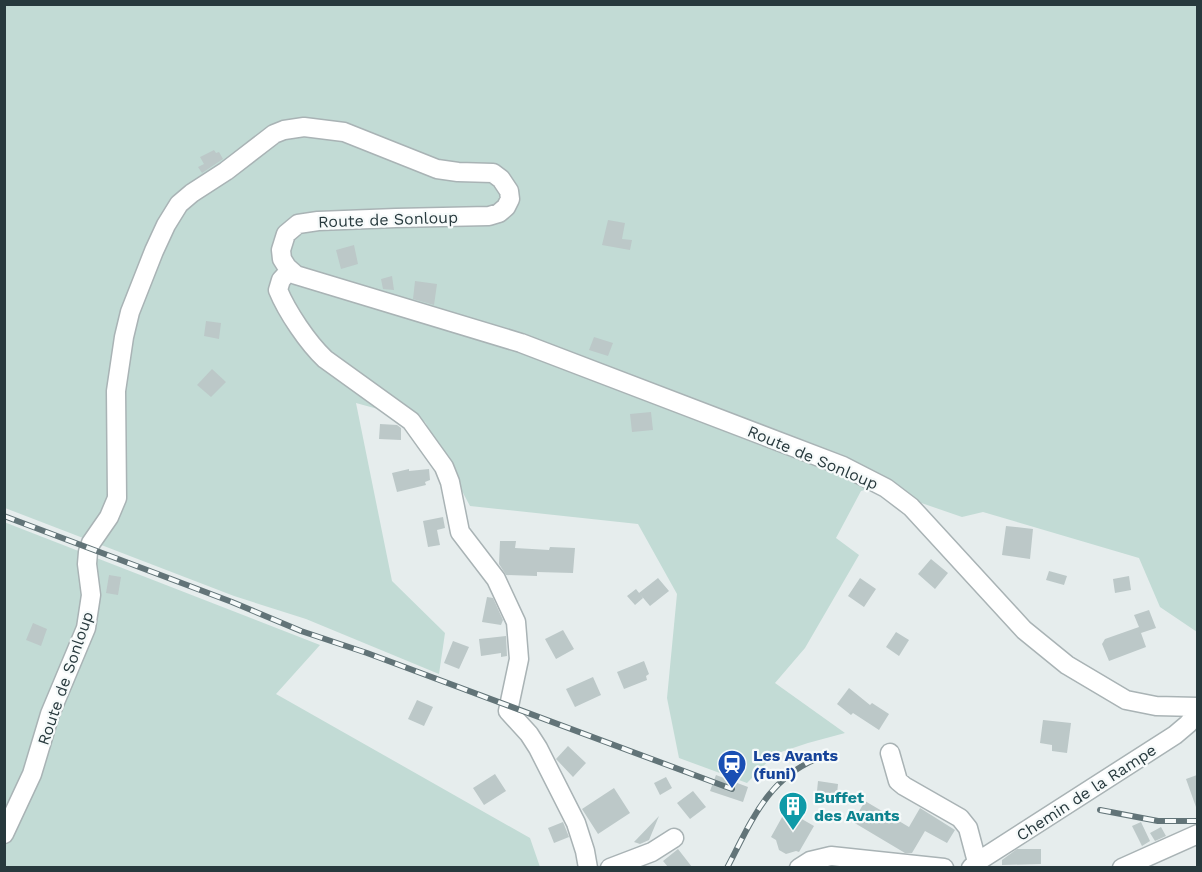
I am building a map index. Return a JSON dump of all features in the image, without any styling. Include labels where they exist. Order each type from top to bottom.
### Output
[{"type":"street","name":"Route de Sonloup","points":[[4,834],[32,774],[50,714],[86,628],[92,595],[87,564],[88,552],[91,543],[109,517],[117,498],[116,391],[126,326],[158,241],[170,218],[185,198],[226,171],[274,134],[299,127],[344,132],[444,170],[493,173],[510,191],[510,199],[499,213],[489,216],[318,221],[298,224],[286,234],[281,245],[282,259],[290,270],[303,278],[521,343],[843,466],[886,488],[911,507],[1024,630],[1067,665],[1126,700],[1156,706],[1197,706]]},
{"type":"street","points":[[290,270],[281,280],[278,290],[282,300],[318,352],[411,421],[444,467],[453,491],[460,532],[496,579],[516,622],[519,659],[508,711],[538,747],[582,837],[588,867]]},
{"type":"street","name":"Chemin de la Rampe","points":[[974,865],[1175,735],[1197,712]]},
{"type":"street","points":[[890,753],[898,781],[960,818],[966,824],[974,865]]},
{"type":"street","points":[[1122,867],[1197,834]]},
{"type":"street","points":[[610,867],[652,852],[674,838]]},
{"type":"street","points":[[799,867],[810,861],[831,856],[944,867]]},
{"type":"green space","points":[[4,5],[1197,5],[1197,632],[1160,607],[1139,558],[983,512],[962,517],[875,487],[861,491],[836,538],[859,555],[805,648],[775,683],[845,733],[775,754],[747,783],[679,758],[667,698],[677,594],[638,524],[470,506],[425,422],[356,403],[392,581],[445,633],[439,674],[306,619],[234,596],[5,508]]},
{"type":"green space","points":[[4,522],[320,645],[276,694],[530,838],[540,867],[5,867]]},
{"type":"building","points":[[214,150],[216,153],[219,152],[223,159],[202,173],[198,167],[204,164],[200,157]]},
{"type":"building","points":[[608,220],[625,223],[622,239],[632,240],[630,250],[602,245]]},
{"type":"building","points":[[354,245],[358,264],[341,269],[336,250]]},
{"type":"building","points":[[392,276],[394,290],[383,289],[381,279]]},
{"type":"building","points":[[415,281],[437,284],[434,305],[413,299]]},
{"type":"building","points":[[206,321],[221,323],[219,339],[204,336]]},
{"type":"building","points":[[594,337],[613,343],[608,356],[589,350]]},
{"type":"building","points":[[212,369],[226,382],[211,397],[197,385]]},
{"type":"building","points":[[651,412],[653,430],[632,432],[630,414]]},
{"type":"building","points":[[380,424],[397,425],[401,428],[401,440],[379,439]]},
{"type":"building","points":[[409,469],[409,471],[429,469],[430,480],[425,482],[426,485],[397,492],[392,473]]},
{"type":"building","points":[[443,517],[445,528],[437,530],[440,545],[428,547],[423,521]]},
{"type":"building","points":[[1006,526],[1033,529],[1030,559],[1002,555]]},
{"type":"building","points":[[500,541],[516,541],[515,548],[549,550],[550,547],[575,548],[573,573],[537,572],[537,576],[506,575],[499,564]]},
{"type":"building","points":[[931,559],[948,573],[935,589],[918,574]]},
{"type":"building","points":[[1049,571],[1067,576],[1064,585],[1046,580]]},
{"type":"building","points":[[109,575],[121,577],[118,595],[106,593]]},
{"type":"building","points":[[1129,576],[1131,590],[1115,593],[1113,579]]},
{"type":"building","points":[[658,578],[669,591],[650,606],[639,593]]},
{"type":"building","points":[[860,578],[876,589],[864,607],[848,596]]},
{"type":"building","points":[[636,589],[643,598],[635,605],[627,596]]},
{"type":"building","points":[[487,597],[493,598],[503,620],[501,625],[482,622]]},
{"type":"building","points":[[1149,610],[1156,628],[1141,633],[1146,647],[1109,661],[1102,644],[1105,639],[1139,627],[1134,615]]},
{"type":"building","points":[[33,623],[47,629],[41,646],[26,640]]},
{"type":"building","points":[[563,630],[574,649],[556,659],[545,639]]},
{"type":"building","points":[[896,632],[909,640],[899,656],[886,647]]},
{"type":"building","points":[[506,636],[507,656],[501,657],[501,653],[481,656],[479,639]]},
{"type":"building","points":[[453,641],[469,647],[459,669],[444,663]]},
{"type":"building","points":[[644,661],[649,674],[646,676],[647,680],[624,689],[617,672]]},
{"type":"building","points":[[593,677],[601,695],[575,707],[566,689]]},
{"type":"building","points":[[849,688],[870,705],[872,703],[889,714],[879,730],[853,713],[851,715],[837,704]]},
{"type":"building","points":[[417,700],[433,707],[424,726],[408,719]]},
{"type":"building","points":[[1043,720],[1071,723],[1067,753],[1052,751],[1052,745],[1040,743]]},
{"type":"building","points":[[568,746],[586,763],[573,777],[556,759]]},
{"type":"building","points":[[495,774],[506,791],[484,805],[473,788]]},
{"type":"building","points":[[716,775],[748,787],[743,802],[710,791]]},
{"type":"building","points":[[1197,775],[1197,807],[1196,807],[1186,779]]},
{"type":"building","points":[[666,777],[672,788],[660,795],[654,783]]},
{"type":"building","points":[[818,781],[838,784],[836,803],[816,801]]},
{"type":"building","points":[[614,788],[630,813],[598,834],[582,809]]},
{"type":"building","points":[[693,791],[706,807],[690,819],[677,803]]},
{"type":"building","points":[[792,795],[802,802],[796,810],[787,803]]},
{"type":"building","points":[[865,801],[909,827],[920,808],[955,830],[947,843],[925,831],[912,853],[905,853],[853,822]]},
{"type":"building","name":"Buffet des Avants","points":[[786,810],[814,826],[799,852],[786,854],[779,850],[776,840],[771,837]]},
{"type":"building","points":[[659,816],[649,840],[640,844],[634,842]]},
{"type":"building","points":[[563,822],[569,837],[554,843],[548,828]]},
{"type":"building","points":[[1141,822],[1150,841],[1142,846],[1132,826]]},
{"type":"building","points":[[1161,827],[1166,836],[1155,841],[1150,833]]},
{"type":"building","points":[[678,849],[692,867],[668,867],[663,861]]},
{"type":"building","points":[[1017,849],[1041,849],[1041,864],[1002,865],[1002,860]]},
{"type":"railway","points":[[4,516],[232,602],[301,631],[367,653],[732,789]]},
{"type":"railway","points":[[727,868],[754,817],[775,788],[787,776],[821,757]]},
{"type":"railway","points":[[1100,810],[1158,821],[1198,821]]},
{"type":"place","name":"Les Avants (funi)","points":[[732,790]]},
{"type":"place","name":"Buffet des Avants","points":[[793,832]]}]
